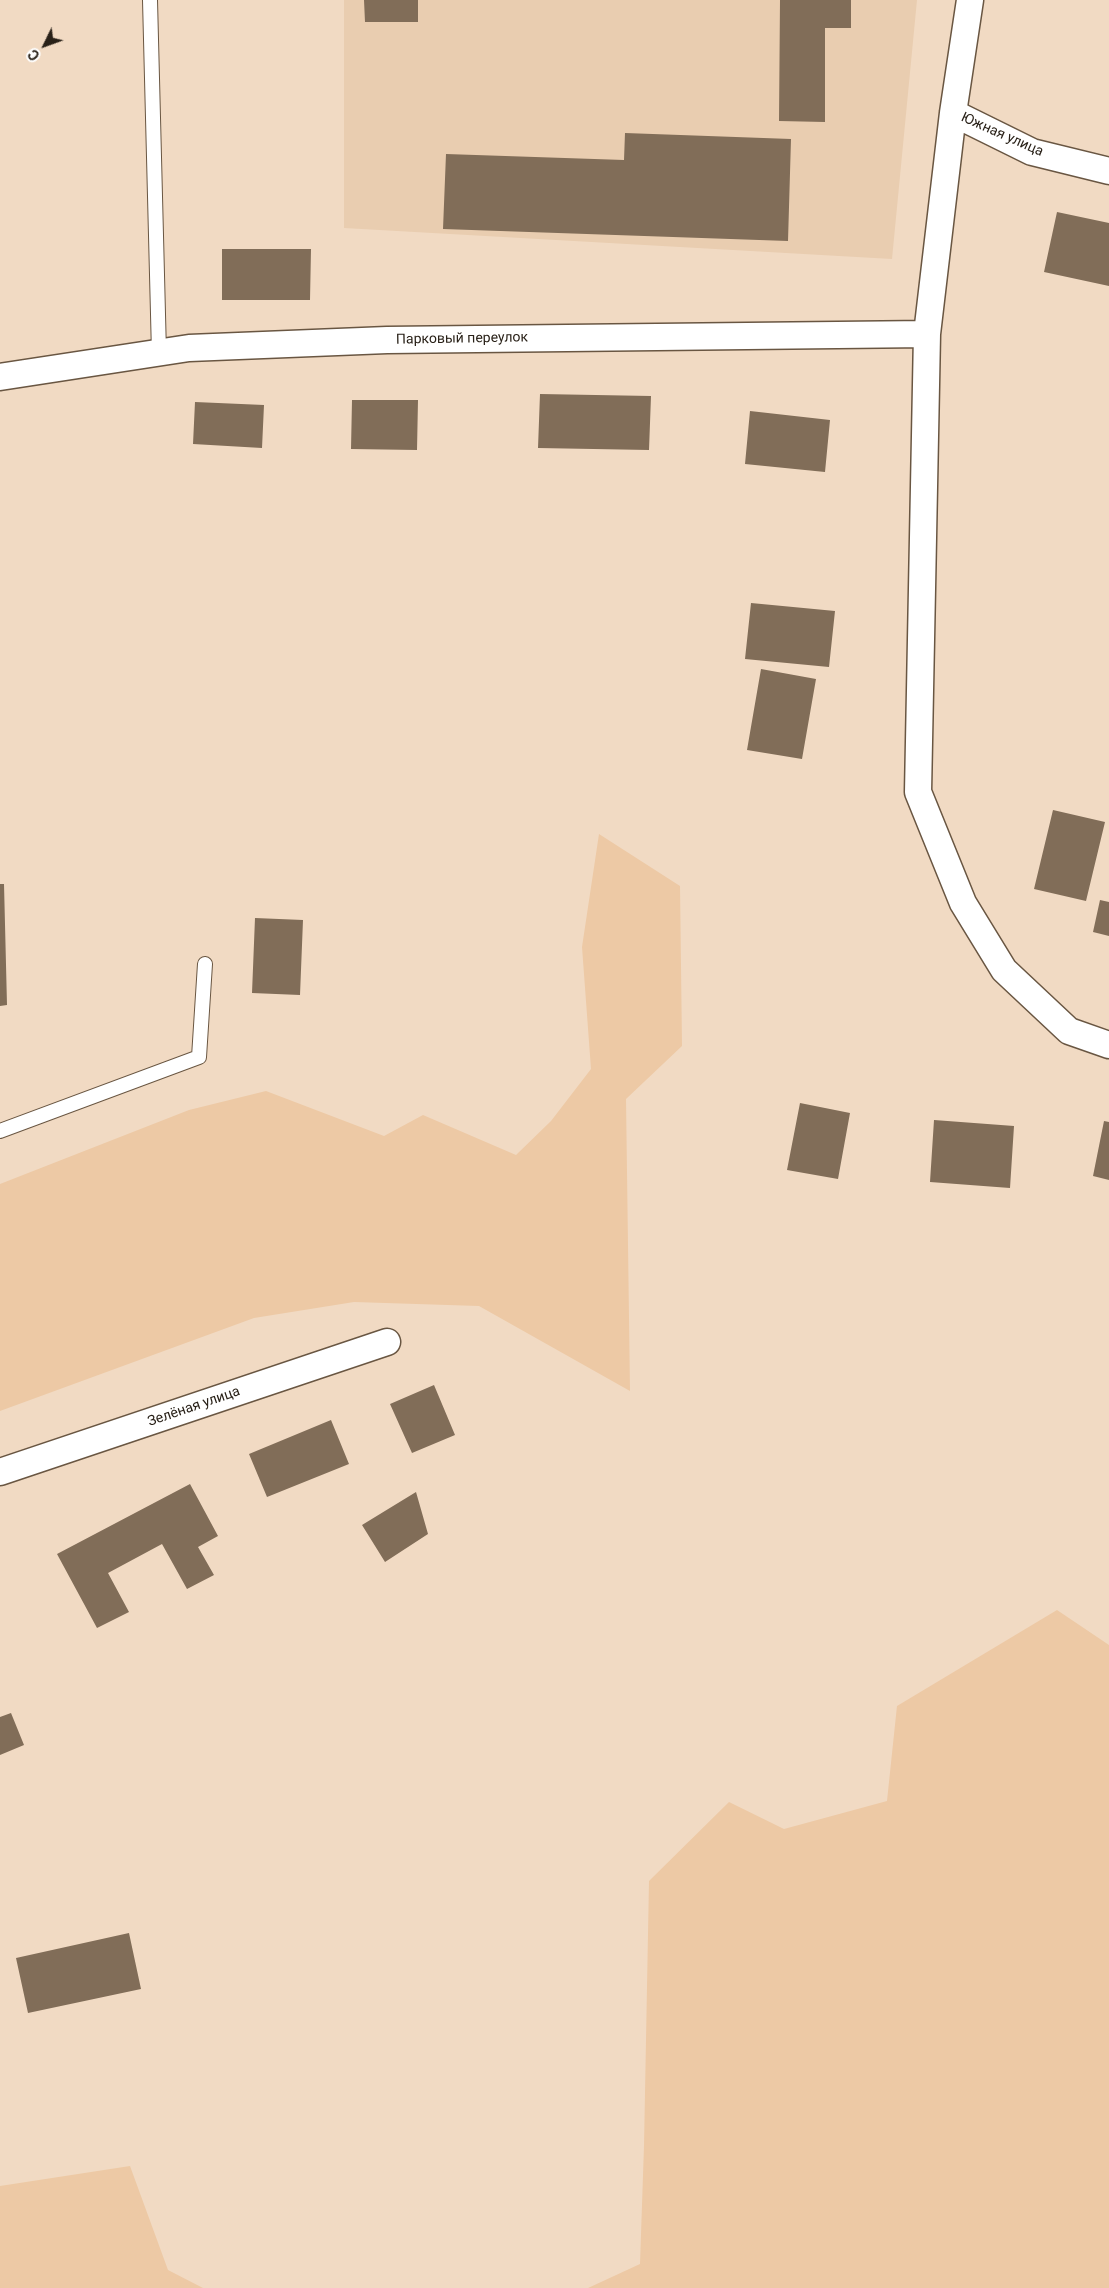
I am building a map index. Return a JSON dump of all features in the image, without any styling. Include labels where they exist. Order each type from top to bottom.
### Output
[{"type":"street","points":[[970,0],[953,113],[926,334],[918,792],[963,903],[1004,970],[1069,1031],[1109,1045]]},
{"type":"street","name":"Южная улица","points":[[953,113],[1032,152],[1109,171]]},
{"type":"street","name":"Парковый переулок","points":[[0,377],[189,348],[387,340],[926,334]]},
{"type":"street","name":"Зелёная улица","points":[[0,1472],[387,1342]]},
{"type":"lane","points":[[150,0],[159,353]]},
{"type":"lane","points":[[0,1131],[199,1057],[205,964]]},
{"type":"shaded area","points":[[344,0],[917,0],[892,259],[344,228]]},
{"type":"shaded area","points":[[599,834],[680,886],[682,1046],[626,1099],[630,1391],[479,1306],[354,1302],[254,1318],[0,1411],[0,1184],[189,1110],[266,1091],[384,1136],[423,1115],[516,1155],[551,1121],[591,1069],[582,947]]},
{"type":"shaded area","points":[[1057,1610],[1109,1645],[1109,2288],[588,2288],[640,2264],[649,1881],[729,1802],[784,1829],[887,1801],[897,1706]]},
{"type":"shaded area","points":[[130,2166],[168,2270],[203,2288],[0,2288],[0,2186]]},
{"type":"building","points":[[364,0],[418,0],[418,22],[365,22]]},
{"type":"building","points":[[780,0],[851,0],[851,28],[825,28],[825,122],[779,121]]},
{"type":"building","points":[[625,133],[791,139],[788,241],[443,229],[446,154],[624,160]]},
{"type":"building","points":[[1057,212],[1109,223],[1109,286],[1044,272]]},
{"type":"building","points":[[222,249],[311,249],[310,300],[222,300]]},
{"type":"building","points":[[540,394],[651,396],[649,450],[538,448]]},
{"type":"building","points":[[352,400],[418,400],[417,450],[351,449]]},
{"type":"building","points":[[195,402],[264,405],[262,448],[193,444]]},
{"type":"building","points":[[750,411],[830,420],[825,472],[745,464]]},
{"type":"building","points":[[751,603],[835,611],[829,667],[745,659]]},
{"type":"building","points":[[761,669],[816,679],[802,759],[747,750]]},
{"type":"building","points":[[1053,810],[1105,822],[1086,901],[1034,889]]},
{"type":"building","points":[[0,884],[4,884],[7,1005],[0,1006]]},
{"type":"building","points":[[1100,900],[1109,902],[1109,936],[1093,932]]},
{"type":"building","points":[[255,918],[303,920],[300,995],[252,993]]},
{"type":"building","points":[[800,1103],[850,1113],[838,1179],[787,1170]]},
{"type":"building","points":[[934,1120],[1014,1126],[1010,1188],[930,1182]]},
{"type":"building","points":[[1104,1121],[1109,1122],[1109,1180],[1093,1176]]},
{"type":"building","points":[[434,1385],[455,1435],[412,1453],[390,1404]]},
{"type":"building","points":[[331,1420],[349,1464],[267,1497],[249,1454]]},
{"type":"building","points":[[190,1484],[218,1536],[198,1547],[214,1575],[187,1589],[162,1544],[108,1573],[129,1612],[97,1628],[57,1554]]},
{"type":"building","points":[[416,1492],[428,1534],[385,1562],[362,1525]]},
{"type":"building","points":[[11,1713],[24,1745],[0,1755],[0,1717]]},
{"type":"building","points":[[129,1933],[141,1989],[28,2013],[16,1958]]}]
